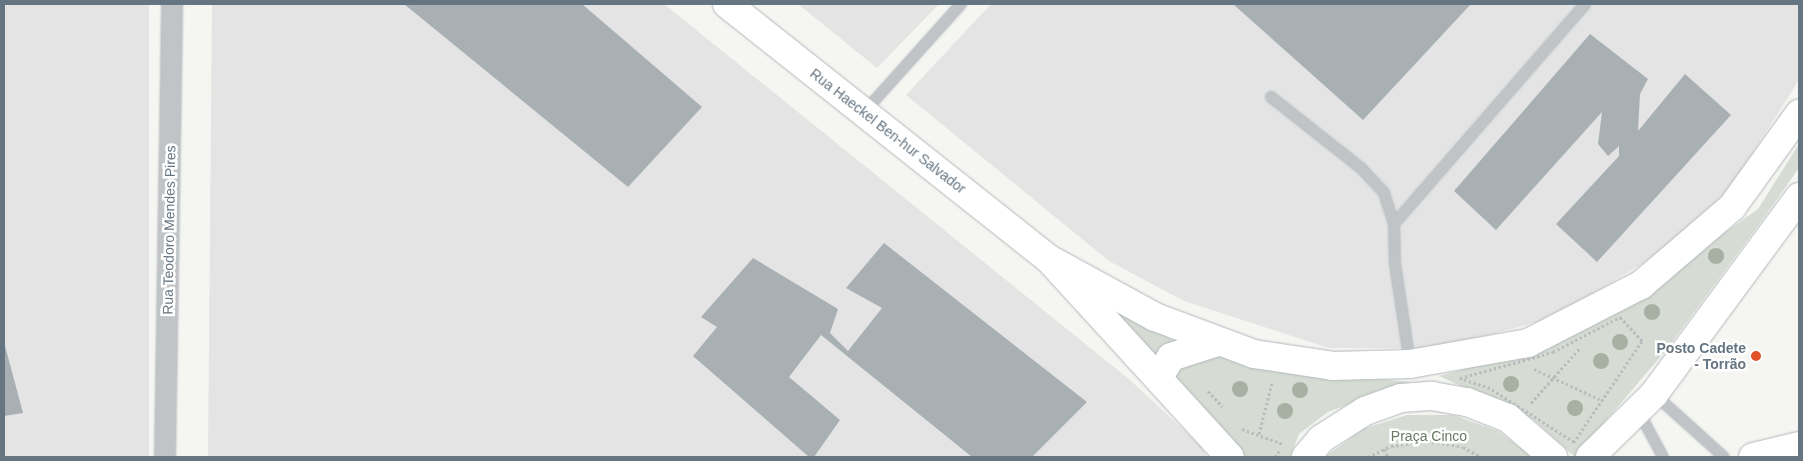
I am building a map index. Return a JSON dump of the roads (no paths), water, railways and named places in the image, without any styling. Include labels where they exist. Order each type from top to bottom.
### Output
[{"type":"street","name":"Rua Teodoro Mendes Pires","points":[[165,457],[172,4]]},
{"type":"street","name":"Rua Haeckel Ben-hur Salvador","points":[[727,4],[1049,258],[1230,457]]},
{"type":"street","name":"Rua Haeckel Ben-hur Salvador","points":[[1049,258],[1155,317],[1214,343],[1254,354],[1333,366],[1410,364],[1528,343],[1641,285],[1732,207],[1799,114]]},
{"type":"street","points":[[1590,457],[1646,401],[1799,197]]},
{"type":"street","points":[[1159,377],[1171,357],[1214,343]]},
{"type":"street","points":[[1410,364],[1415,397]]},
{"type":"street","points":[[1306,457],[1321,439],[1364,411],[1415,397],[1467,402],[1508,418],[1553,457]]},
{"type":"street","points":[[1753,457],[1799,446]]},
{"type":"lane","points":[[864,112],[961,4]]},
{"type":"lane","points":[[1394,224],[1585,4]]},
{"type":"lane","points":[[1271,97],[1361,168],[1384,192],[1394,224],[1395,264],[1410,364]]},
{"type":"lane","points":[[1646,401],[1663,457]]},
{"type":"lane","points":[[1646,401],[1724,457]]},
{"type":"place","name":"Posto Cadete - Torrão","points":[[1756,356]]},
{"type":"park label","name":"Praça Cinco","points":[[1429,436]]}]
